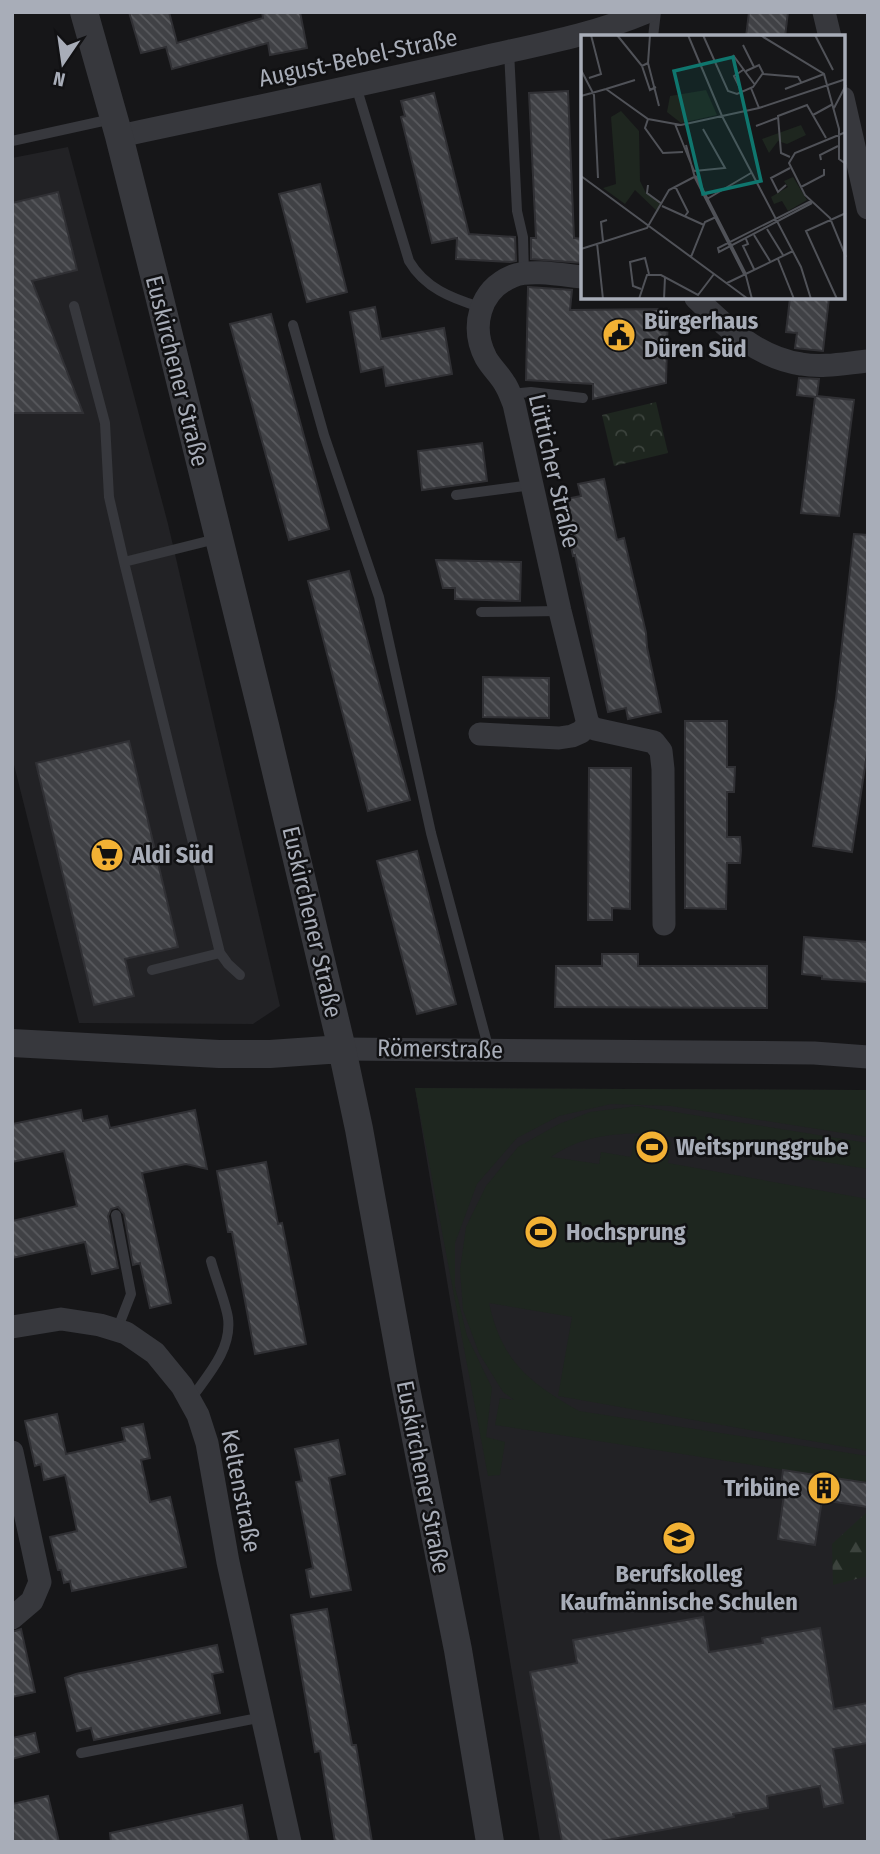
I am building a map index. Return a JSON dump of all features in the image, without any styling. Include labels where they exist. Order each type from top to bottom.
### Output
[{"type":"street","name":"Euskirchener Straße","points":[[84,12],[116,127],[219,538],[342,1049],[458,1650],[490,1842]]},
{"type":"street","name":"August-Bebel-Straße","points":[[116,127],[356,86],[620,24],[647,12]]},
{"type":"street","points":[[824,12],[830,35]]},
{"type":"street","points":[[845,107],[868,208]]},
{"type":"street","points":[[480,307],[500,283],[513,276],[549,274],[581,277]]},
{"type":"street","points":[[697,299],[746,342],[771,356],[804,365],[868,361]]},
{"type":"street","name":"Lütticher Straße","points":[[480,307],[478,326],[486,357],[506,385],[514,404],[588,724]]},
{"type":"street","points":[[480,734],[559,738],[581,732],[588,724],[595,729],[654,742],[661,751],[663,769],[664,924]]},
{"type":"street","name":"Römerstraße","points":[[12,1043],[219,1054],[342,1049],[814,1053],[868,1057]]},
{"type":"street","name":"Keltenstraße","points":[[12,1327],[61,1319],[100,1325],[126,1333],[155,1353],[190,1400],[207,1443],[228,1562],[290,1842]]},
{"type":"street","points":[[12,1452],[40,1582],[32,1601],[12,1618]]},
{"type":"lane","points":[[653,35],[656,12]]},
{"type":"lane","points":[[509,51],[517,211],[523,237],[524,274]]},
{"type":"lane","points":[[356,86],[409,261],[416,275],[429,285],[480,307]]},
{"type":"lane","points":[[12,141],[116,127]]},
{"type":"lane","points":[[74,306],[105,423],[109,497],[220,953],[240,975]]},
{"type":"lane","points":[[293,325],[324,435],[379,597],[431,833],[489,1050]]},
{"type":"lane","points":[[506,385],[510,395],[531,392],[583,398]]},
{"type":"lane","points":[[456,495],[532,485]]},
{"type":"lane","points":[[124,562],[219,538]]},
{"type":"lane","points":[[481,612],[560,611]]},
{"type":"lane","points":[[152,970],[220,953]]},
{"type":"lane","points":[[116,1215],[131,1294],[117,1330]]},
{"type":"lane","points":[[190,1400],[215,1367],[226,1344],[228,1318],[211,1261]]},
{"type":"lane","points":[[81,1753],[263,1717]]},
{"type":"shaded area","points":[[68,147],[168,524],[280,1006],[253,1024],[79,1023],[12,757],[12,158]]},
{"type":"shaded area","name":"Berufskolleg Kaufmännische Schulen","points":[[415,1088],[868,1090],[868,1842],[540,1842]]},
{"type":"green space","points":[[656,402],[668,453],[614,466],[602,415]]},
{"type":"green space","points":[[415,1088],[868,1090],[868,1137],[671,1106],[611,1104],[559,1116],[517,1138],[477,1184],[455,1243],[455,1287],[467,1336],[492,1388],[486,1437],[505,1442],[500,1475],[488,1476]]},
{"type":"green space","points":[[637,1106],[868,1143],[868,1169],[646,1133],[585,1140],[551,1157],[599,1164],[601,1152],[631,1157],[635,1136],[671,1142],[668,1163],[868,1199],[868,1451],[558,1396],[572,1317],[489,1303],[502,1341],[510,1355],[532,1380],[579,1411],[868,1456],[868,1483],[495,1425],[500,1398],[514,1400],[503,1392],[479,1353],[463,1310],[460,1270],[466,1227],[486,1186],[518,1147],[559,1124],[590,1112]]},
{"type":"green space","points":[[868,1511],[868,1576],[833,1585],[832,1544]]},
{"type":"building","points":[[129,12],[169,12],[177,43],[263,18],[262,12],[300,12],[307,48],[270,55],[268,43],[172,69],[166,47],[141,53]]},
{"type":"building","points":[[749,12],[788,12],[785,35],[746,35]]},
{"type":"building","points":[[568,91],[574,238],[581,239],[581,263],[531,259],[531,238],[536,238],[529,93]]},
{"type":"building","points":[[434,93],[469,234],[515,237],[516,261],[456,259],[457,238],[432,243],[401,117],[405,116],[401,101]]},
{"type":"building","points":[[320,184],[347,292],[307,302],[279,194]]},
{"type":"building","points":[[58,192],[77,270],[32,281],[83,413],[12,413],[12,203]]},
{"type":"building","points":[[528,287],[572,290],[570,310],[668,309],[666,383],[593,399],[593,384],[526,380]]},
{"type":"building","points":[[790,299],[829,299],[823,351],[795,348],[797,333],[786,332]]},
{"type":"building","points":[[375,307],[381,339],[444,328],[452,374],[386,386],[383,367],[361,372],[350,312]]},
{"type":"building","points":[[271,314],[329,529],[289,540],[230,324]]},
{"type":"building","points":[[799,378],[819,379],[817,396],[854,400],[839,516],[801,513],[815,397],[797,395]]},
{"type":"building","points":[[482,443],[487,481],[422,490],[418,451]]},
{"type":"building","points":[[604,479],[617,540],[624,538],[661,712],[628,719],[626,708],[608,712],[561,500],[581,496],[578,484]]},
{"type":"building","points":[[854,534],[868,535],[868,747],[852,852],[813,846],[836,699]]},
{"type":"building","points":[[436,560],[521,562],[520,601],[455,599],[455,588],[443,588]]},
{"type":"building","points":[[349,571],[410,800],[368,811],[308,581]]},
{"type":"building","points":[[483,677],[549,678],[549,718],[483,717]]},
{"type":"building","points":[[685,721],[727,721],[727,767],[735,767],[734,792],[727,792],[727,837],[740,837],[741,850],[740,863],[727,863],[726,909],[685,908]]},
{"type":"building","name":"Aldi Süd","points":[[129,741],[178,947],[125,959],[134,996],[94,1005],[36,763]]},
{"type":"building","points":[[589,768],[631,768],[630,909],[612,908],[612,920],[588,920]]},
{"type":"building","points":[[417,851],[456,1004],[417,1014],[377,861]]},
{"type":"building","points":[[804,937],[868,942],[868,982],[822,979],[822,976],[802,974]]},
{"type":"building","points":[[602,954],[638,954],[638,966],[767,966],[767,1008],[555,1007],[556,966],[602,966]]},
{"type":"building","points":[[81,1110],[83,1121],[107,1116],[110,1128],[195,1110],[207,1169],[186,1164],[142,1173],[171,1303],[150,1308],[140,1263],[133,1265],[124,1214],[118,1207],[111,1209],[108,1216],[118,1268],[92,1274],[85,1242],[12,1258],[12,1221],[77,1206],[64,1151],[12,1162],[12,1124]]},
{"type":"building","points":[[266,1162],[278,1224],[282,1223],[306,1344],[255,1354],[232,1232],[228,1232],[217,1171]]},
{"type":"building","points":[[57,1414],[66,1454],[125,1441],[122,1428],[143,1424],[150,1458],[141,1460],[150,1502],[170,1497],[186,1567],[72,1591],[70,1581],[64,1583],[50,1537],[77,1531],[67,1483],[65,1475],[44,1480],[41,1464],[35,1466],[25,1421]]},
{"type":"building","points":[[338,1440],[345,1474],[329,1478],[351,1590],[311,1597],[306,1570],[313,1568],[296,1482],[302,1481],[295,1449]]},
{"type":"building","points":[[783,1470],[868,1483],[868,1507],[822,1500],[815,1545],[778,1539],[784,1494],[780,1494]]},
{"type":"building","points":[[327,1609],[352,1745],[356,1745],[372,1842],[335,1842],[320,1751],[315,1752],[291,1615]]},
{"type":"building","points":[[703,1617],[709,1652],[763,1643],[762,1638],[820,1628],[834,1709],[868,1703],[868,1743],[833,1749],[843,1803],[824,1807],[820,1786],[767,1796],[768,1808],[733,1814],[734,1817],[596,1842],[562,1842],[530,1672],[577,1663],[573,1640]]},
{"type":"building","points":[[21,1629],[35,1692],[12,1697],[12,1632]]},
{"type":"building","points":[[217,1645],[223,1672],[212,1674],[220,1713],[94,1740],[91,1728],[77,1731],[65,1678]]},
{"type":"building","points":[[35,1733],[39,1752],[12,1759],[12,1738]]},
{"type":"building","points":[[48,1796],[59,1842],[12,1842],[12,1804]]},
{"type":"building","points":[[242,1805],[249,1842],[111,1842],[110,1833]]},
{"type":"place","name":"Bürgerhaus Düren Süd","points":[[619,335]]},
{"type":"place","name":"Aldi Süd","points":[[107,855]]},
{"type":"place","name":"Weitsprunggrube","points":[[652,1147]]},
{"type":"place","name":"Hochsprung","points":[[541,1232]]},
{"type":"place","name":"Tribüne","points":[[824,1488]]},
{"type":"place","name":"Berufskolleg Kaufmännische Schulen","points":[[679,1538]]}]
